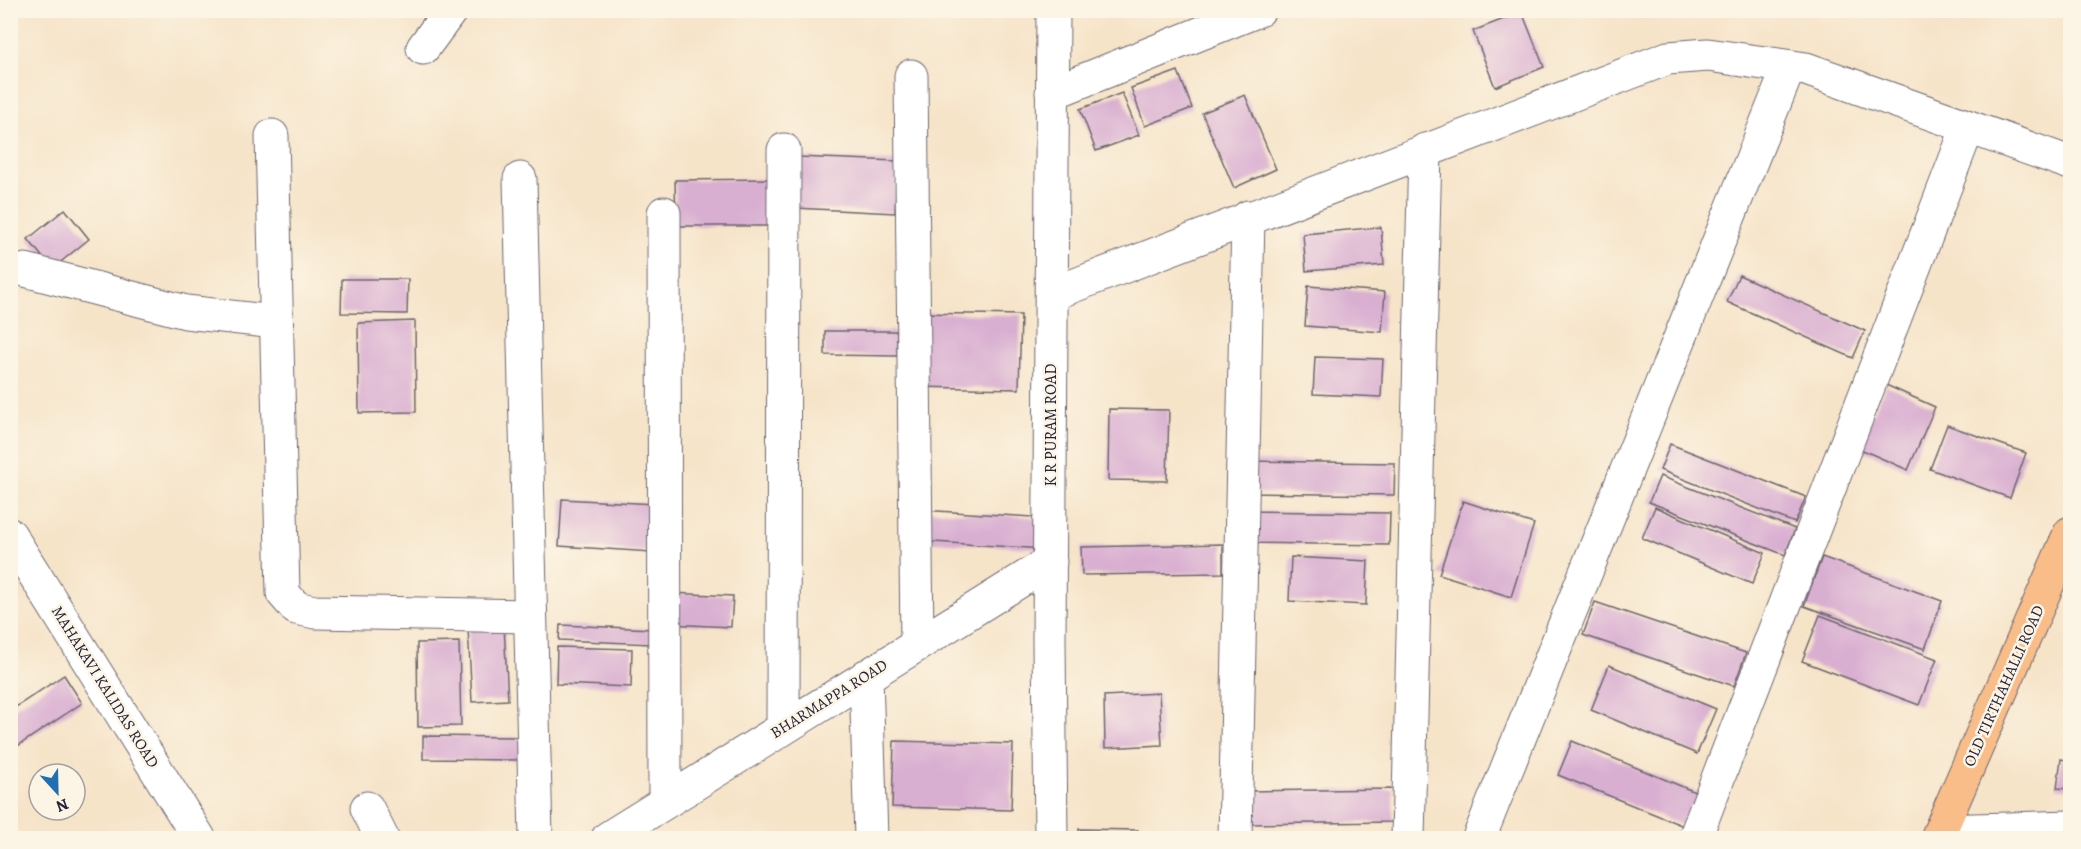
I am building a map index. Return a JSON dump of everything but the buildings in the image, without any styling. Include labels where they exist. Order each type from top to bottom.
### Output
[{"type":"main road","name":"OLD TIRTHAHALLI ROAD","points":[[1939,835],[2070,533]]},
{"type":"street","points":[[423,48],[451,10]]},
{"type":"street","name":"K R PURAM ROAD","points":[[1051,838],[1053,10]]},
{"type":"street","points":[[1053,93],[1260,10]]},
{"type":"street","points":[[1052,294],[1668,58],[1708,55],[1806,69],[2070,163]]},
{"type":"street","points":[[1479,838],[1789,67]]},
{"type":"street","points":[[911,76],[917,645]]},
{"type":"street","points":[[1695,838],[1968,127]]},
{"type":"street","points":[[272,136],[284,593],[296,608],[315,612],[530,616]]},
{"type":"street","points":[[783,728],[784,150]]},
{"type":"street","points":[[1408,838],[1425,150]]},
{"type":"street","points":[[519,179],[536,838]]},
{"type":"street","points":[[664,213],[665,802]]},
{"type":"street","points":[[1234,838],[1248,217]]},
{"type":"street","points":[[25,270],[186,312],[276,322]]},
{"type":"street","name":"MAHAKAVI KALIDAS ROAD","points":[[13,545],[199,838]]},
{"type":"street","name":"BHARMAPPA ROAD","points":[[608,838],[1050,562]]},
{"type":"street","points":[[866,676],[871,838]]},
{"type":"street","points":[[367,808],[382,838]]},
{"type":"street","points":[[1939,835],[2070,827]]}]
